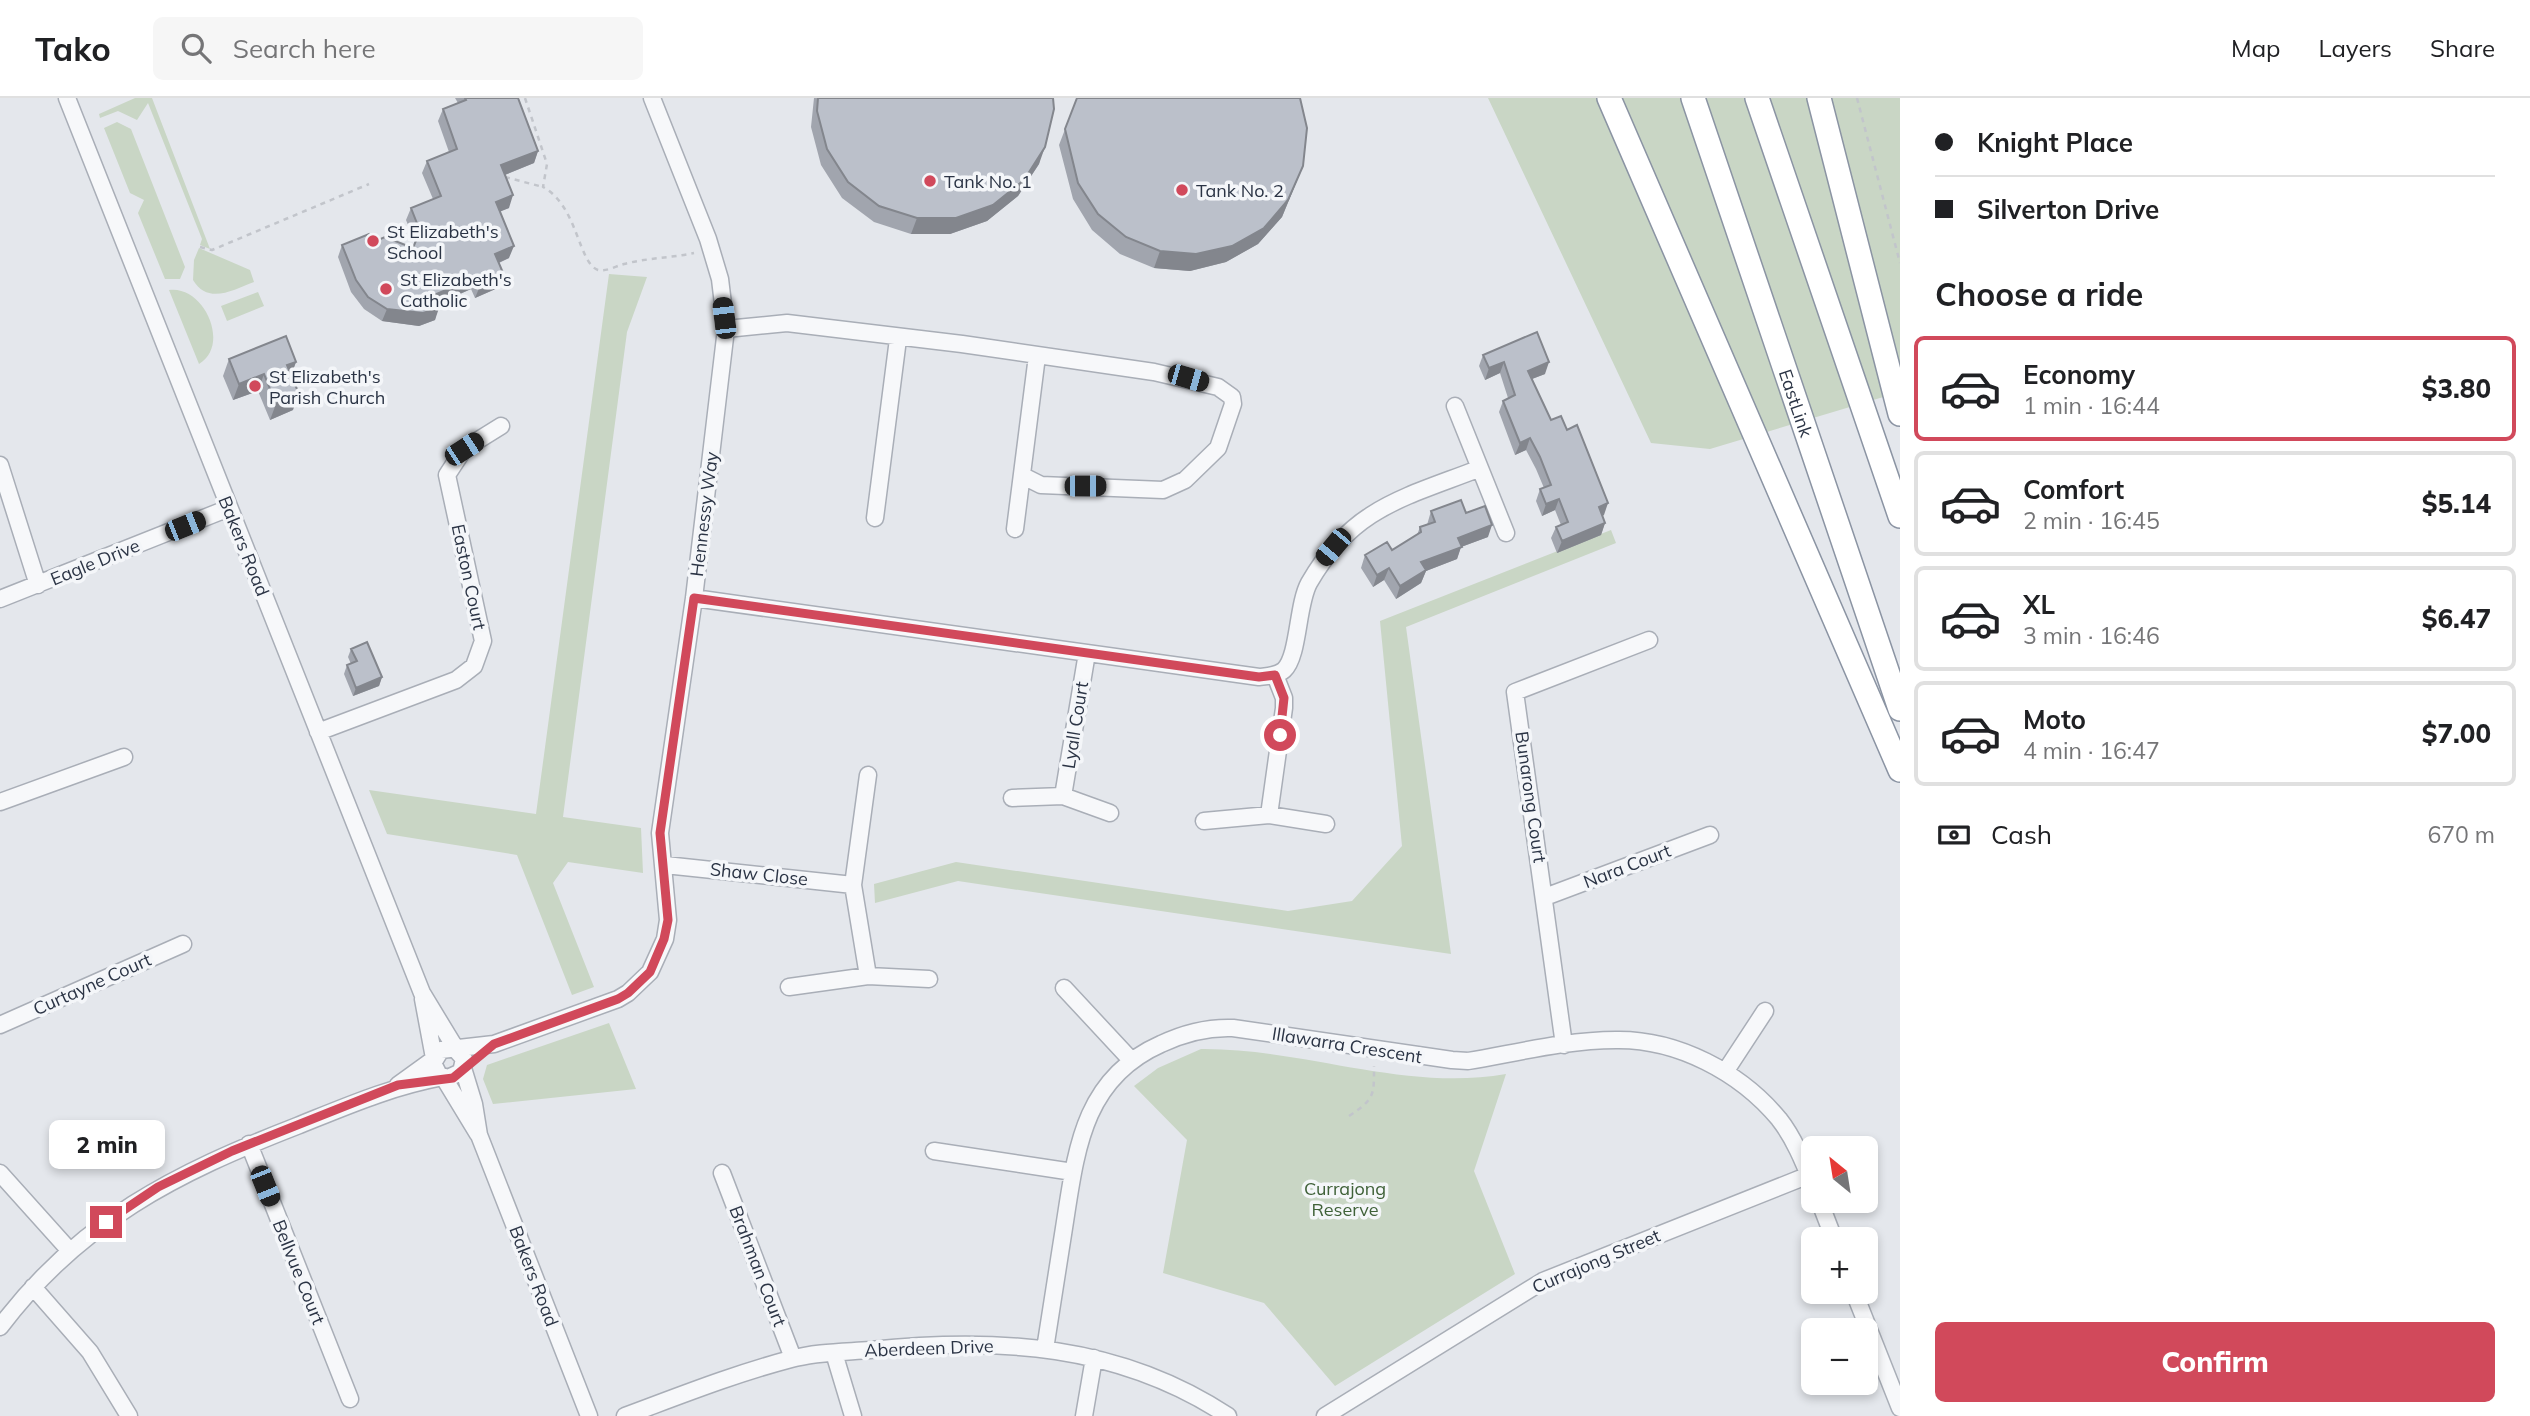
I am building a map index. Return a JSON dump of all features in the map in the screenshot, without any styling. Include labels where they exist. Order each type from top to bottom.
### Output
[{"type":"highway","points":[[1609,98],[1900,770]]},
{"type":"highway","name":"EastLink","points":[[1693,98],[1900,709]]},
{"type":"highway","points":[[1757,98],[1900,516]]},
{"type":"highway","points":[[1819,98],[1900,414]]},
{"type":"street","name":"Bakers Road","points":[[67,98],[422,993],[456,1050]]},
{"type":"street","name":"Hennessy Way","points":[[456,1050],[494,1044],[628,993],[650,972],[660,956],[668,920],[660,833],[694,598],[725,324],[720,279],[708,239],[652,98]]},
{"type":"street","points":[[725,324],[766,316],[778,323],[1188,378],[1218,387],[1232,397],[1233,404],[1218,448],[1185,480],[1163,490],[1041,485],[1023,476]]},
{"type":"street","points":[[875,518],[898,339]]},
{"type":"street","points":[[1015,529],[1037,356]]},
{"type":"street","points":[[1455,406],[1506,533]]},
{"type":"street","name":"Easton Court","points":[[318,732],[456,680],[474,666],[483,641],[447,475],[464,449],[501,426]]},
{"type":"street","points":[[0,465],[38,585]]},
{"type":"street","points":[[694,598],[1259,677],[1275,675],[1292,660],[1298,612],[1307,587],[1324,558],[1342,536],[1385,505],[1478,468]]},
{"type":"street","name":"Eagle Drive","points":[[0,600],[229,508]]},
{"type":"street","name":"Bunarong Court","points":[[1564,1045],[1515,692],[1649,640]]},
{"type":"street","name":"Lyall Court","points":[[1063,796],[1087,653]]},
{"type":"street","points":[[1269,815],[1284,708],[1284,698],[1275,675]]},
{"type":"street","points":[[0,802],[124,757]]},
{"type":"street","points":[[868,775],[853,885],[868,976]]},
{"type":"street","points":[[1012,799],[1063,796],[1110,813]]},
{"type":"street","points":[[1204,821],[1269,815],[1326,824]]},
{"type":"street","name":"Nara Court","points":[[1545,897],[1710,835]]},
{"type":"street","name":"Shaw Close","points":[[665,865],[853,885]]},
{"type":"street","name":"Curtayne Court","points":[[0,1025],[183,944]]},
{"type":"street","points":[[789,987],[868,976],[929,979]]},
{"type":"street","points":[[1064,988],[1131,1060]]},
{"type":"street","name":"Bakers Road","points":[[422,993],[434,1058]]},
{"type":"street","points":[[1725,1072],[1765,1011]]},
{"type":"street","name":"Illawarra Crescent","points":[[1045,1349],[1073,1172],[1088,1117],[1099,1095],[1131,1060],[1169,1040],[1216,1028],[1468,1061],[1564,1045],[1617,1040],[1643,1042],[1689,1054],[1725,1072],[1763,1102],[1780,1120],[1801,1161]]},
{"type":"street","name":"Hennessy Way","points":[[463,1068],[494,1044]]},
{"type":"street","points":[[0,1326],[33,1287],[70,1251],[106,1222],[158,1187],[249,1144],[398,1085],[443,1077],[453,1078],[463,1068],[462,1056],[456,1050],[441,1050],[398,1085]]},
{"type":"street","points":[[434,1058],[434,1068],[443,1077]]},
{"type":"street","name":"Bakers Road","points":[[463,1068],[474,1104],[479,1135],[589,1416]]},
{"type":"street","name":"Bakers Road","points":[[443,1077],[461,1111],[479,1135]]},
{"type":"street","name":"Bellvue Court","points":[[249,1144],[350,1399]]},
{"type":"street","points":[[934,1151],[1073,1172]]},
{"type":"street","points":[[0,1173],[70,1251]]},
{"type":"street","name":"Brahman Court","points":[[722,1173],[793,1358]]},
{"type":"street","name":"Currajong Street","points":[[1325,1416],[1543,1281],[1801,1184]]},
{"type":"street","points":[[33,1287],[90,1352],[129,1416]]},
{"type":"street","points":[[1859,1304],[1900,1408]]},
{"type":"street","name":"Aberdeen Drive","points":[[625,1416],[793,1358],[902,1346],[1007,1346],[1045,1349],[1094,1358],[1164,1379],[1228,1416]]},
{"type":"street","points":[[834,1353],[853,1416]]},
{"type":"street","points":[[1084,1416],[1094,1358]]},
{"type":"path","points":[[525,98],[547,164],[543,187]]},
{"type":"path","points":[[1857,98],[1900,263]]},
{"type":"path","points":[[496,175],[543,187],[563,203],[586,257],[599,270],[694,253]]},
{"type":"path","points":[[200,247],[212,250],[369,184]]},
{"type":"path","points":[[1349,1116],[1371,1099],[1375,1090],[1374,1066]]},
{"type":"green space","points":[[135,98],[152,98],[210,249],[200,245],[202,239],[148,103],[137,120],[118,111],[100,118],[99,114]]},
{"type":"green space","points":[[1488,98],[1900,98],[1900,392],[1710,449],[1651,443]]},
{"type":"green space","points":[[117,122],[131,129],[185,267],[180,279],[165,279],[138,213],[144,200],[130,193],[104,128]]},
{"type":"green space","points":[[199,248],[250,270],[254,282],[213,294],[199,288],[193,280],[194,260]]},
{"type":"green space","points":[[609,274],[647,277],[627,332],[563,817],[641,828],[643,873],[568,862],[553,883],[594,987],[572,995],[517,855],[387,834],[369,790],[536,814]]},
{"type":"green space","points":[[169,290],[182,291],[193,297],[209,318],[213,344],[208,355],[199,364]]},
{"type":"green space","points":[[258,292],[264,306],[227,321],[221,306]]},
{"type":"green space","points":[[1611,530],[1616,543],[1406,627],[1451,954],[958,881],[875,903],[874,884],[956,862],[1288,911],[1352,901],[1402,846],[1380,621]]},
{"type":"green space","points":[[609,1023],[636,1089],[493,1104],[483,1079],[487,1065]]},
{"type":"green space","name":"Currajong Reserve","points":[[1201,1049],[1277,1055],[1430,1078],[1506,1074],[1474,1171],[1515,1274],[1335,1386],[1264,1303],[1163,1273],[1187,1140],[1134,1086],[1158,1068]]},
{"type":"building","points":[[465,98],[518,98],[538,151],[501,165],[513,195],[496,202],[514,246],[495,254],[504,275],[480,286],[476,277],[434,295],[439,308],[423,313],[387,309],[368,297],[356,280],[342,245],[369,234],[373,242],[385,237],[413,248],[420,231],[411,208],[441,196],[427,161],[457,149],[443,109],[466,100]]},
{"type":"building","name":"Tank No. 1","points":[[818,98],[1053,98],[1054,109],[1045,147],[1024,180],[993,205],[956,218],[917,218],[879,206],[848,182],[827,149],[817,111]]},
{"type":"building","name":"Tank No. 2","points":[[1077,98],[1300,98],[1307,128],[1303,166],[1288,200],[1264,228],[1232,246],[1196,254],[1160,251],[1126,237],[1098,214],[1078,183],[1065,129]]},
{"type":"building","points":[[1537,332],[1549,362],[1528,371],[1551,420],[1561,416],[1567,430],[1577,425],[1608,503],[1599,507],[1605,523],[1562,541],[1556,527],[1568,522],[1559,499],[1546,504],[1540,489],[1551,485],[1540,457],[1530,438],[1520,443],[1503,401],[1515,395],[1504,362],[1489,368],[1483,355]]},
{"type":"building","points":[[286,336],[296,362],[287,365],[299,394],[276,404],[264,374],[239,384],[229,359]]},
{"type":"building","points":[[1461,500],[1466,513],[1485,506],[1492,525],[1458,538],[1462,547],[1421,562],[1426,570],[1400,586],[1389,568],[1377,575],[1365,555],[1387,542],[1392,550],[1421,532],[1420,527],[1435,522],[1431,511]]},
{"type":"building","points":[[367,642],[382,677],[356,688],[347,665],[357,661],[351,649]]},
{"type":"place","name":"Tank No. 1","points":[[930,181]]},
{"type":"place","name":"Tank No. 2","points":[[1182,190]]},
{"type":"place","name":"St Elizabeth's School","points":[[373,241]]},
{"type":"place","name":"St Elizabeth's Catholic","points":[[386,289]]},
{"type":"place","name":"St Elizabeth's Parish Church","points":[[255,386]]},
{"type":"route","points":[[106,1222],[158,1187],[232,1151],[398,1085],[407,1086],[443,1077],[453,1078],[494,1044],[618,999],[650,972],[660,956],[668,920],[660,833],[694,598],[1259,677],[1275,675],[1284,698],[1280,735]]}]
